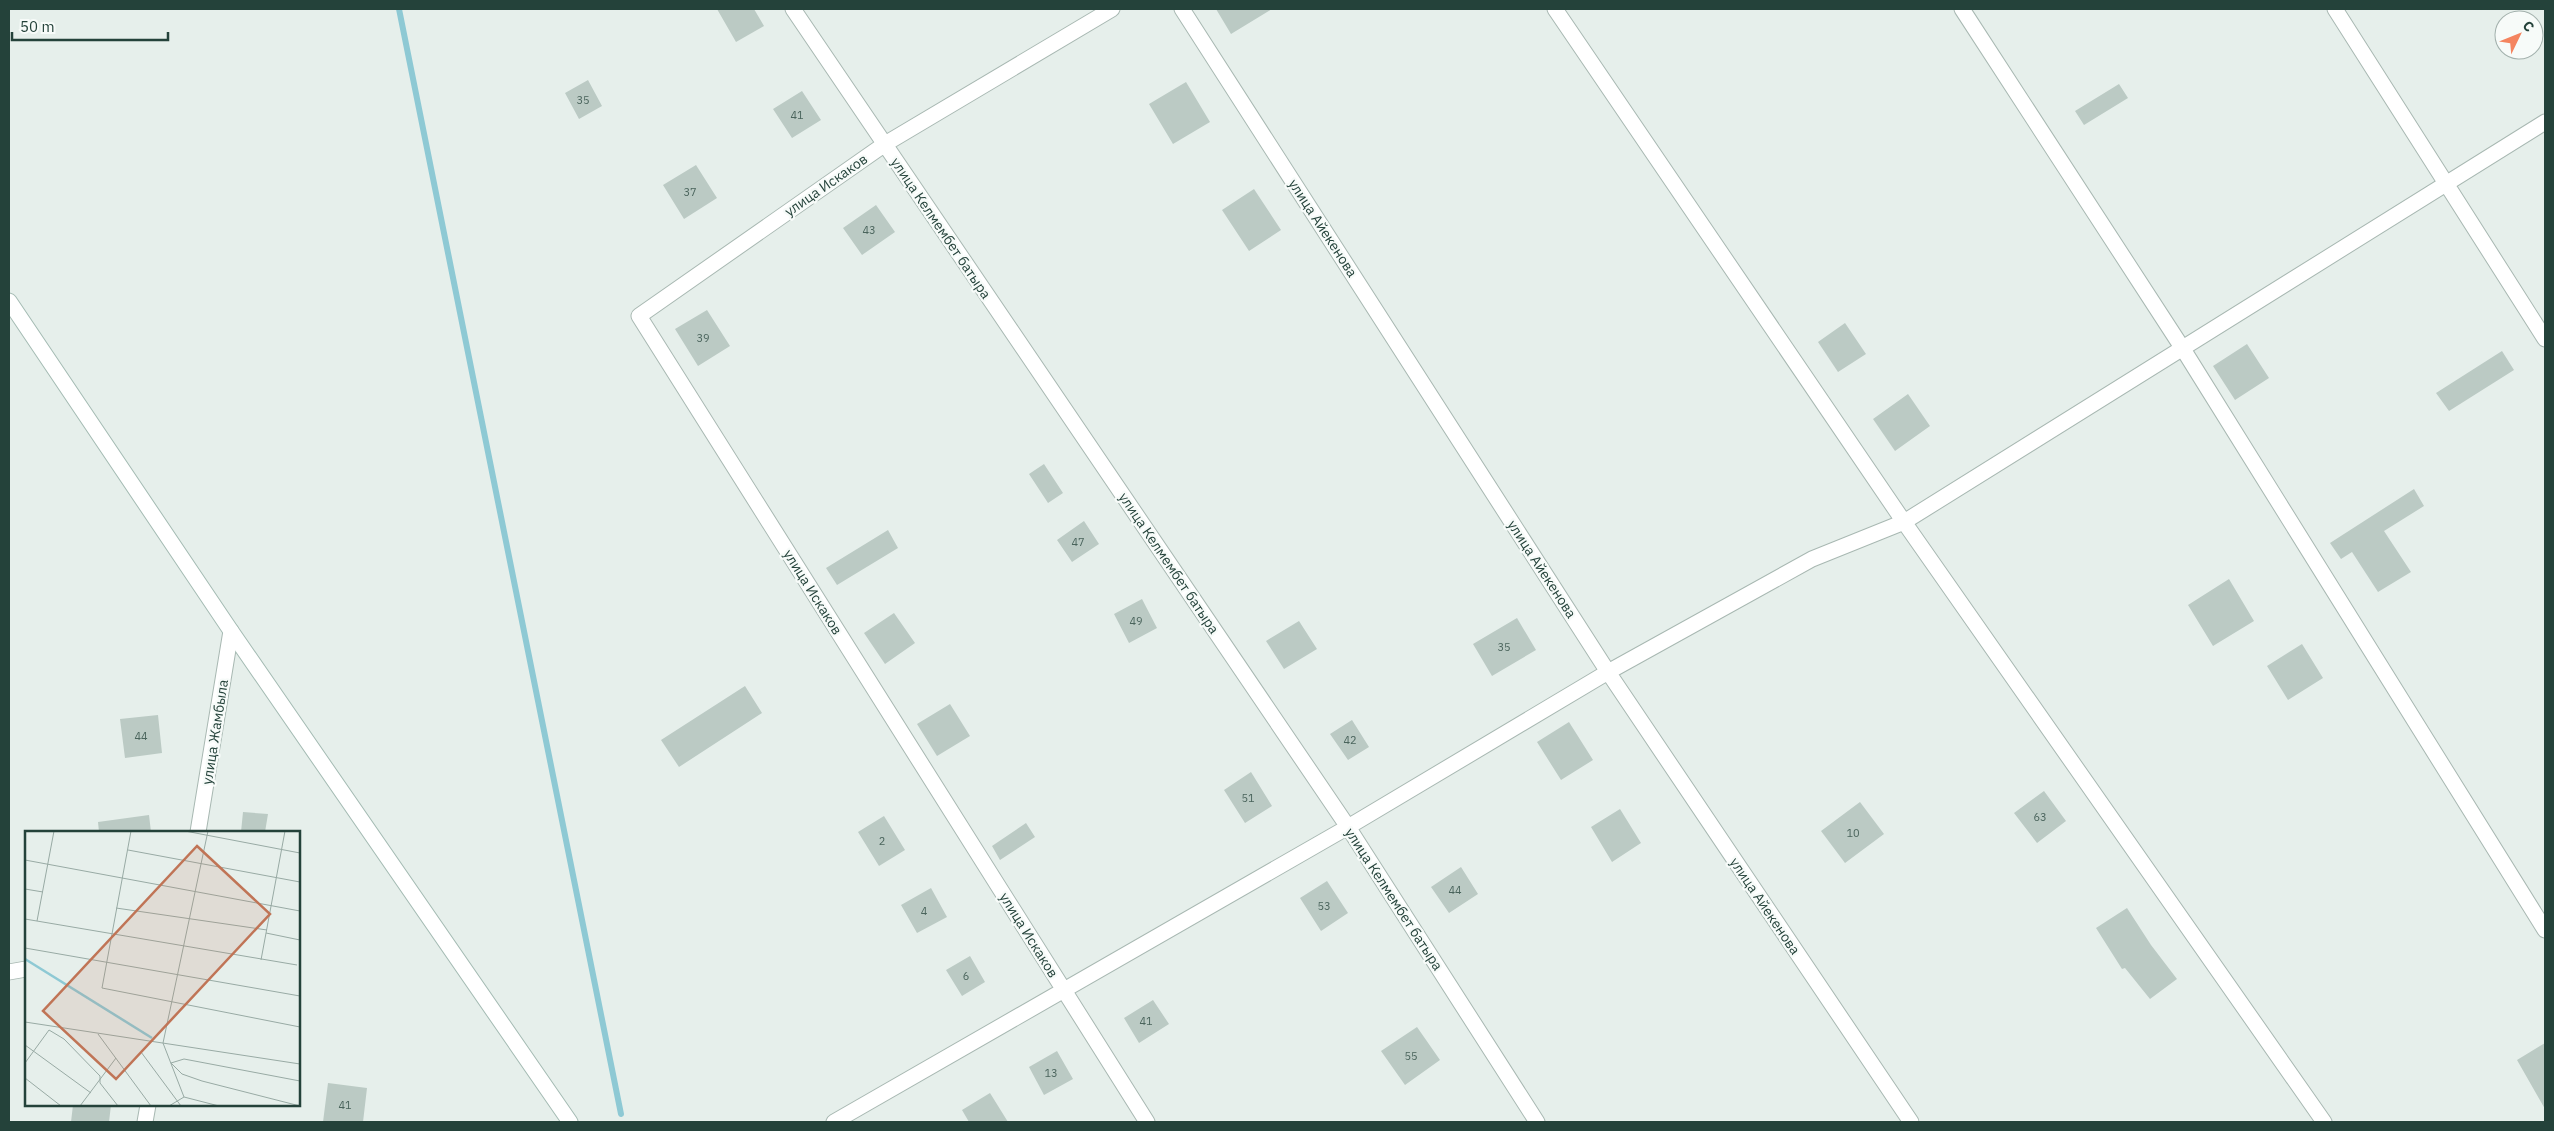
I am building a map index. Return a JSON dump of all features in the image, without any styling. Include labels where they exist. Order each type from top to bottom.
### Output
[{"type":"street","name":"улица Келмембет батыра","points":[[793,9],[1348,827],[1537,1122]]},
{"type":"street","points":[[885,144],[1112,9]]},
{"type":"street","name":"улица Айекенова","points":[[1182,9],[1608,672],[1911,1122]]},
{"type":"street","points":[[1555,9],[1904,522],[2324,1122]]},
{"type":"street","points":[[1962,9],[2183,349],[2545,930]]},
{"type":"street","points":[[2335,9],[2545,339]]},
{"type":"street","points":[[834,1122],[1348,827],[1608,672],[1812,559],[1904,522],[2545,122]]},
{"type":"street","name":"улица Искаков","points":[[885,144],[638,316],[1147,1122]]},
{"type":"street","points":[[9,301],[232,631],[570,1122]]},
{"type":"street","name":"улица Жамбыла","points":[[198,831],[232,631]]},
{"type":"street","points":[[9,972],[25,969]]},
{"type":"street","points":[[144,1122],[148,1106]]},
{"type":"building","points":[[717,9],[754,9],[764,26],[736,42]]},
{"type":"building","points":[[1216,9],[1272,9],[1231,34]]},
{"type":"building","points":[[588,80],[602,106],[579,119],[565,93]]},
{"type":"building","points":[[1186,82],[1210,122],[1173,144],[1149,104]]},
{"type":"building","points":[[2119,84],[2128,98],[2084,125],[2075,111]]},
{"type":"building","points":[[802,91],[821,120],[792,138],[773,109]]},
{"type":"building","points":[[696,165],[717,198],[684,219],[663,185]]},
{"type":"building","points":[[1254,189],[1281,230],[1249,251],[1222,210]]},
{"type":"building","points":[[876,205],[895,232],[862,255],[843,228]]},
{"type":"building","points":[[707,310],[730,346],[698,366],[675,329]]},
{"type":"building","points":[[1845,323],[1866,354],[1838,372],[1818,342]]},
{"type":"building","points":[[2247,344],[2269,378],[2235,400],[2213,366]]},
{"type":"building","points":[[2502,351],[2514,370],[2449,411],[2436,393]]},
{"type":"building","points":[[1908,394],[1930,426],[1895,451],[1873,419]]},
{"type":"building","points":[[1044,464],[1063,493],[1048,503],[1029,474]]},
{"type":"building","points":[[2414,489],[2424,506],[2384,531],[2411,572],[2378,592],[2352,552],[2341,559],[2330,543]]},
{"type":"building","points":[[1084,521],[1099,544],[1072,562],[1057,540]]},
{"type":"building","points":[[888,530],[898,548],[837,585],[826,568]]},
{"type":"building","points":[[2229,579],[2254,621],[2213,646],[2188,605]]},
{"type":"building","points":[[1142,599],[1157,628],[1129,643],[1114,614]]},
{"type":"building","points":[[894,613],[915,643],[885,664],[864,633]]},
{"type":"building","points":[[1517,618],[1536,650],[1492,676],[1473,644]]},
{"type":"building","points":[[1299,621],[1317,649],[1284,669],[1266,641]]},
{"type":"building","points":[[2302,644],[2323,678],[2288,700],[2267,666]]},
{"type":"building","points":[[745,686],[762,713],[679,767],[661,740]]},
{"type":"building","points":[[950,704],[970,736],[937,756],[917,724]]},
{"type":"building","points":[[158,715],[162,753],[125,758],[120,719]]},
{"type":"building","points":[[1352,720],[1369,747],[1348,760],[1330,734]]},
{"type":"building","points":[[1569,722],[1593,760],[1561,780],[1537,742]]},
{"type":"building","points":[[1251,772],[1272,806],[1245,823],[1224,790]]},
{"type":"building","points":[[2044,791],[2066,821],[2037,843],[2014,813]]},
{"type":"building","points":[[1860,802],[1884,834],[1845,863],[1821,831]]},
{"type":"building","points":[[1620,809],[1641,843],[1612,862],[1591,827]]},
{"type":"building","points":[[243,812],[268,814],[265,831],[241,831]]},
{"type":"building","points":[[149,815],[151,831],[99,831],[98,822]]},
{"type":"building","points":[[884,816],[905,850],[879,866],[858,832]]},
{"type":"building","points":[[1026,823],[1035,837],[1000,860],[992,846]]},
{"type":"building","points":[[1461,867],[1478,894],[1449,913],[1431,887]]},
{"type":"building","points":[[1327,881],[1348,913],[1321,931],[1300,898]]},
{"type":"building","points":[[931,888],[947,917],[917,933],[901,905]]},
{"type":"building","points":[[2127,908],[2151,945],[2177,979],[2150,999],[2125,968],[2122,969],[2096,928]]},
{"type":"building","points":[[970,956],[985,982],[962,996],[946,970]]},
{"type":"building","points":[[1153,1000],[1169,1024],[1139,1043],[1124,1018]]},
{"type":"building","points":[[1417,1027],[1440,1060],[1405,1085],[1381,1051]]},
{"type":"building","points":[[2545,1043],[2545,1109],[2517,1060]]},
{"type":"building","points":[[1057,1051],[1073,1079],[1044,1095],[1029,1067]]},
{"type":"building","points":[[328,1083],[367,1088],[363,1122],[323,1122]]},
{"type":"building","points":[[990,1093],[1008,1122],[969,1122],[962,1110]]},
{"type":"building","points":[[73,1106],[111,1106],[109,1122],[71,1122]]},
{"type":"waterway","points":[[399,9],[621,1114]]}]
